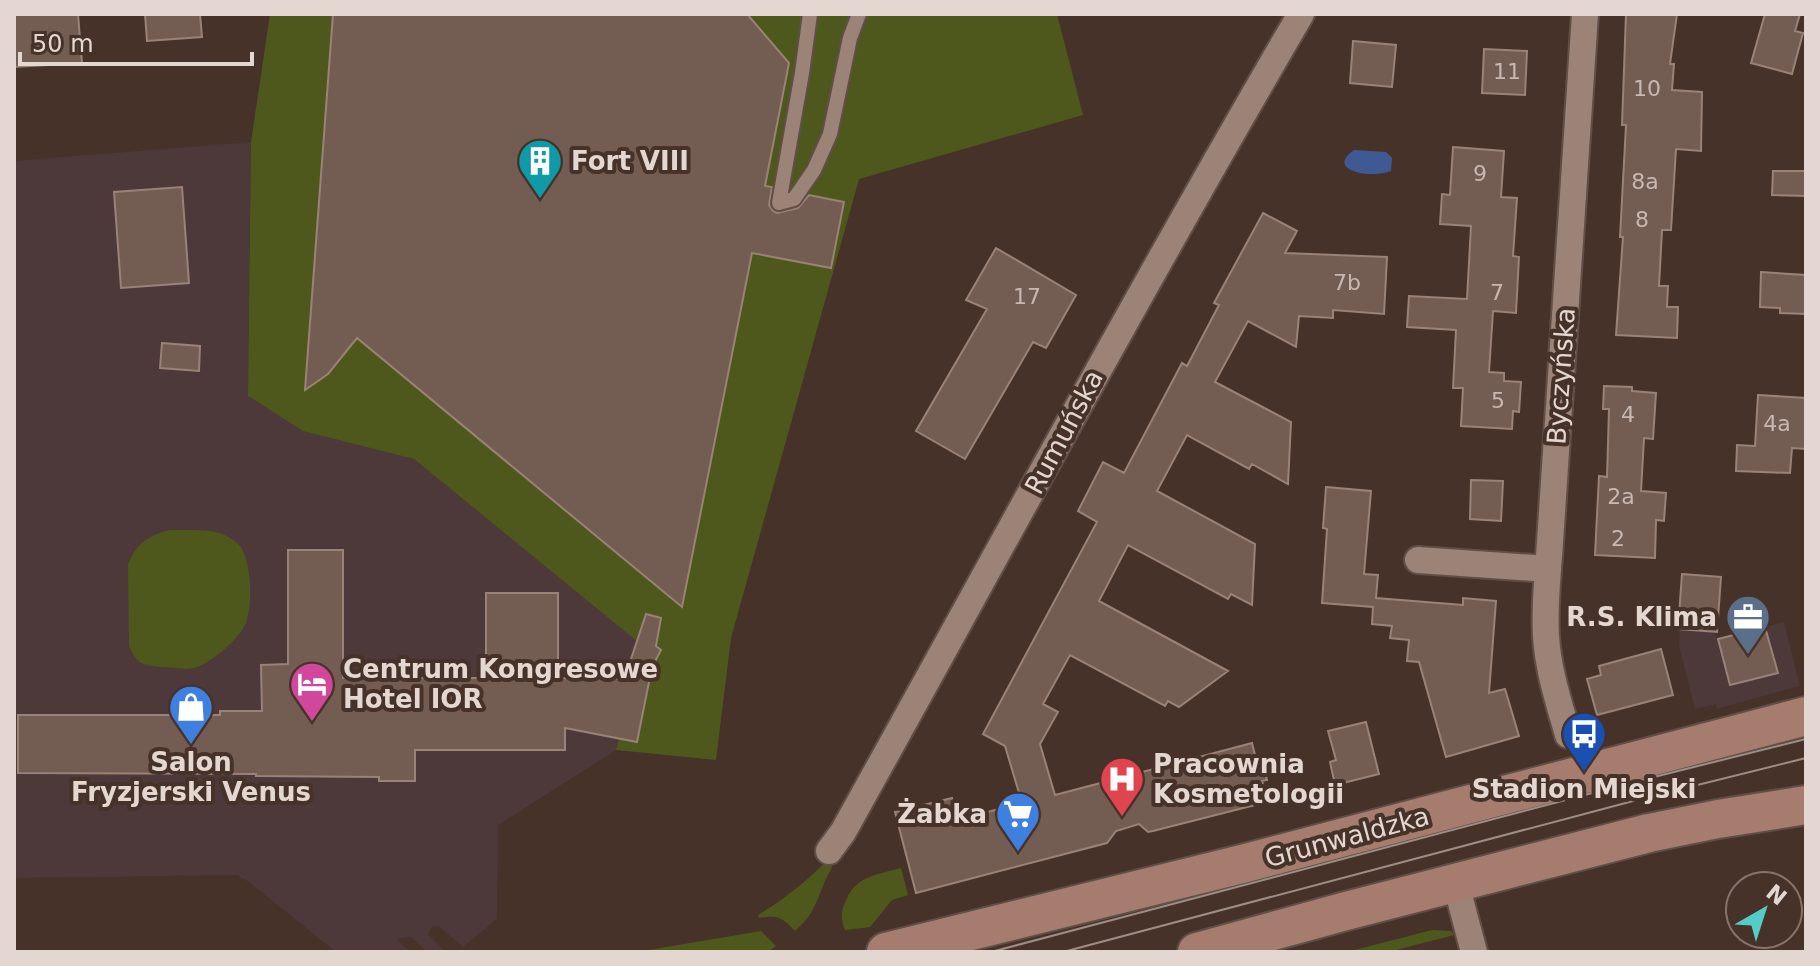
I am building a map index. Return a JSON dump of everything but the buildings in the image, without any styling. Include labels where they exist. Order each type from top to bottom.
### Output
[{"type":"street","name":"Rumuńska","points":[[829,851],[850,819],[1035,487],[1145,283],[1301,14]]},
{"type":"street","name":"Byczyńska","points":[[1568,735],[1551,672],[1546,638],[1585,14]]},
{"type":"street","points":[[1418,560],[1548,569]]},
{"type":"street","name":"Grunwaldzka","points":[[886,952],[1242,864],[1806,716]]},
{"type":"street","points":[[1197,952],[1649,833],[1806,805]]},
{"type":"street","points":[[1456,884],[1474,952]]},
{"type":"lane","points":[[810,14],[779,203],[794,199],[814,170],[830,134],[850,38],[859,14]]},
{"type":"shaded area","points":[[251,142],[248,396],[304,431],[414,459],[644,647],[616,750],[498,825],[497,919],[463,947],[440,927],[434,926],[428,934],[445,952],[428,952],[410,937],[396,939],[411,952],[336,952],[237,875],[14,878],[14,161]]},
{"type":"shaded area","points":[[1682,574],[1721,577],[1719,599],[1710,631],[1718,639],[1784,622],[1800,686],[1717,709],[1716,704],[1695,709],[1679,646]]},
{"type":"green space","points":[[270,14],[1057,14],[1083,115],[859,179],[731,638],[716,760],[616,750],[644,647],[414,459],[303,431],[248,396],[251,142]]},
{"type":"green space","points":[[170,530],[209,531],[228,537],[240,546],[249,573],[249,608],[245,625],[222,651],[193,668],[145,664],[135,657],[129,646],[128,564],[144,541]]},
{"type":"green space","points":[[833,854],[831,868],[815,905],[795,931],[779,918],[759,918],[758,915],[798,887]]},
{"type":"green space","points":[[901,868],[908,895],[892,900],[870,927],[845,930],[842,910],[851,891],[863,880]]},
{"type":"green space","points":[[1432,930],[1451,931],[1454,935],[1389,952],[1347,952]]},
{"type":"green space","points":[[761,931],[776,946],[768,952],[637,952]]},
{"type":"water","points":[[1354,150],[1386,152],[1392,158],[1391,171],[1373,174],[1348,168],[1344,163],[1346,157]]},
{"type":"tram line","points":[[991,952],[1806,739]]},
{"type":"tram line","points":[[1063,952],[1806,758]]},
{"type":"place","name":"Fort VIII","points":[[540,200]]},
{"type":"place","name":"R.S. Klima","points":[[1748,656]]},
{"type":"place","name":"Centrum Kongresowe Hotel IOR","points":[[312,723]]},
{"type":"place","name":"Salon Fryzjerski Venus","points":[[191,746]]},
{"type":"place","name":"Stadion Miejski","points":[[1584,773]]},
{"type":"place","name":"Pracownia Kosmetologii","points":[[1122,818]]},
{"type":"place","name":"Żabka","points":[[1018,853]]}]
